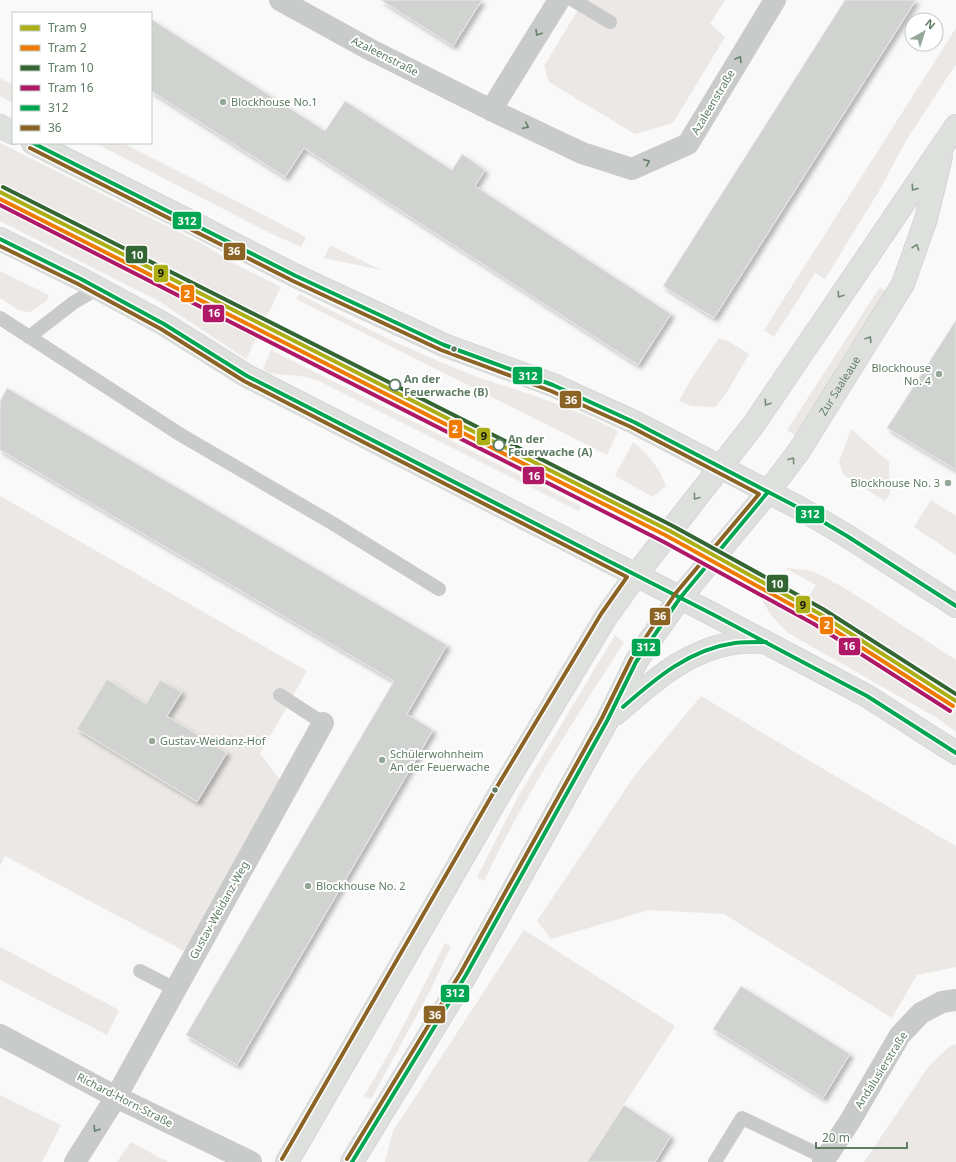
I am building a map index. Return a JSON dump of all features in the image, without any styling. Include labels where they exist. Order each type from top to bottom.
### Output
[{"type":"street","name":"Azaleenstraße","points":[[280,0],[369,49],[491,110],[582,153],[632,168],[688,144],[775,0]]},
{"type":"street","points":[[491,110],[559,0]]},
{"type":"street","points":[[0,126],[12,132]]},
{"type":"street","name":"Zur Saaleaue","points":[[287,1162],[500,793],[606,617],[636,575],[754,424],[956,126]]},
{"type":"street","points":[[35,144],[303,279],[444,345],[552,385],[634,422],[768,492],[847,536],[956,606]]},
{"type":"street","name":"Zur Saaleaue","points":[[352,1162],[466,974],[607,721],[636,662],[680,598],[768,492],[799,451],[903,284],[926,219],[944,145]]},
{"type":"street","points":[[0,239],[98,288],[164,324],[247,376],[766,642],[867,696],[956,753]]},
{"type":"street","points":[[607,721],[678,663],[700,653],[725,645],[766,642]]},
{"type":"street","name":"Gustav-Weidanz-Weg","points":[[75,1162],[116,1097],[323,723]]},
{"type":"street","name":"Andalusierstraße","points":[[824,1160],[850,1121],[900,1035],[921,1013],[942,1002],[956,1000]]},
{"type":"street","name":"Richard-Horn-Straße","points":[[0,1035],[116,1097],[251,1162]]},
{"type":"lane","points":[[573,0],[610,22]]},
{"type":"lane","points":[[30,337],[73,303],[98,288]]},
{"type":"lane","points":[[0,318],[181,435],[332,523],[440,589]]},
{"type":"lane","points":[[280,695],[323,723]]},
{"type":"lane","points":[[140,971],[175,989]]},
{"type":"lane","points":[[715,1162],[742,1118],[824,1160]]},
{"type":"shaded area","points":[[584,0],[725,0],[710,24],[725,37],[673,123],[635,134],[549,82],[544,66]]},
{"type":"shaded area","points":[[956,28],[956,64],[907,139],[879,191],[825,279],[815,273],[774,337],[764,330],[941,52],[944,52],[944,47]]},
{"type":"shaded area","points":[[0,78],[12,84],[12,102],[0,96]]},
{"type":"shaded area","points":[[0,143],[203,244],[233,263],[281,287],[246,359],[157,300],[0,221]]},
{"type":"shaded area","points":[[97,144],[125,144],[306,237],[301,247],[270,233]]},
{"type":"shaded area","points":[[330,245],[381,270],[324,258]]},
{"type":"shaded area","points":[[0,271],[49,295],[47,300],[31,312],[20,311],[0,298]]},
{"type":"shaded area","points":[[880,287],[888,293],[796,436],[787,430]]},
{"type":"shaded area","points":[[299,294],[412,350],[488,381],[560,405],[618,431],[607,455],[296,299]]},
{"type":"shaded area","points":[[719,338],[728,341],[749,354],[727,392],[715,407],[691,406],[679,401],[691,379]]},
{"type":"shaded area","points":[[271,350],[581,506],[579,511],[321,382],[307,377],[269,373],[263,369]]},
{"type":"shaded area","points":[[851,429],[889,462],[890,494],[885,501],[844,475],[839,462]]},
{"type":"shaded area","points":[[633,442],[644,451],[652,461],[666,486],[653,497],[615,476]]},
{"type":"shaded area","points":[[0,496],[307,671],[260,754],[281,781],[186,952],[5,856],[0,865]]},
{"type":"shaded area","points":[[931,500],[956,516],[956,555],[914,527]]},
{"type":"shaded area","points":[[785,568],[812,571],[843,587],[956,660],[956,732],[937,718],[788,633],[777,622],[765,606],[757,585],[799,611],[816,585]]},
{"type":"shaded area","points":[[615,635],[624,642],[568,730],[515,819],[484,881],[477,877],[518,797]]},
{"type":"shaded area","points":[[701,696],[956,846],[956,967],[917,975],[892,1018],[724,914],[649,910],[551,939],[537,921],[635,775]]},
{"type":"shaded area","points":[[524,930],[675,1026],[587,1162],[385,1162],[393,1131]]},
{"type":"shaded area","points":[[445,943],[451,946],[430,991],[371,1099],[364,1096],[396,1040]]},
{"type":"shaded area","points":[[0,947],[119,1010],[107,1035],[0,980]]},
{"type":"shaded area","points":[[956,1044],[956,1162],[864,1162],[929,1066],[950,1046]]},
{"type":"shaded area","points":[[0,1095],[61,1125],[42,1162],[0,1162]]},
{"type":"shaded area","points":[[131,1142],[168,1162],[117,1162]]},
{"type":"building","points":[[381,0],[482,0],[453,46]]},
{"type":"building","points":[[845,0],[916,0],[908,12],[904,12],[904,19],[714,318],[663,286]]},
{"type":"building","points":[[152,20],[325,131],[345,101],[452,170],[462,154],[485,170],[475,186],[671,314],[638,365],[304,148],[285,177],[152,92]]},
{"type":"building","name":"Blockhouse No. 4","points":[[956,320],[956,470],[887,428]]},
{"type":"building","points":[[7,388],[447,645],[407,714],[433,730],[237,1065],[186,1035],[394,681],[0,450],[0,401]]},
{"type":"building","name":"Gustav-Weidanz-Hof","points":[[107,679],[146,704],[160,680],[182,692],[167,716],[227,753],[197,802],[77,729]]},
{"type":"building","points":[[741,986],[850,1054],[823,1098],[713,1029]]},
{"type":"building","points":[[624,1105],[671,1136],[655,1162],[587,1162]]},
{"type":"tram line","name":"10","points":[[3,187],[673,526],[823,609],[956,694]]},
{"type":"tram line","name":"9","points":[[0,192],[670,531],[820,614],[956,701]]},
{"type":"tram line","name":"2","points":[[0,199],[667,536],[817,619],[953,706]]},
{"type":"tram line","name":"16","points":[[0,205],[664,542],[814,624],[950,711]]},
{"type":"transit line","name":"312","points":[[35,144],[296,276],[444,345],[553,385],[634,422],[803,510],[847,536],[956,606]]},
{"type":"transit line","name":"36","points":[[30,148],[293,281],[441,350],[551,391],[631,427],[759,494],[675,594],[631,659],[602,718],[461,972],[347,1159]]},
{"type":"transit line","name":"312","points":[[0,239],[81,279],[164,324],[247,376],[714,615],[867,696],[956,753]]},
{"type":"transit line","name":"36","points":[[0,246],[78,284],[161,329],[244,381],[627,577],[601,614],[495,790],[282,1159]]},
{"type":"transit line","name":"312","points":[[352,1162],[466,975],[607,721],[636,662],[680,598],[768,492]]},
{"type":"transit line","name":"312","points":[[623,707],[674,666],[703,651],[735,643],[766,642]]},
{"type":"place","name":"Blockhouse No.1","points":[[223,102]]},
{"type":"place","name":"Blockhouse No. 4","points":[[939,374]]},
{"type":"place","name":"An der Feuerwache (B)","points":[[395,385]]},
{"type":"place","name":"An der Feuerwache (A)","points":[[499,445]]},
{"type":"place","name":"Blockhouse No. 3","points":[[948,483]]},
{"type":"place","name":"Gustav-Weidanz-Hof","points":[[152,741]]},
{"type":"place","name":"Schülerwohnheim An der Feuerwache","points":[[382,760]]},
{"type":"place","name":"Blockhouse No. 2","points":[[308,886]]}]
